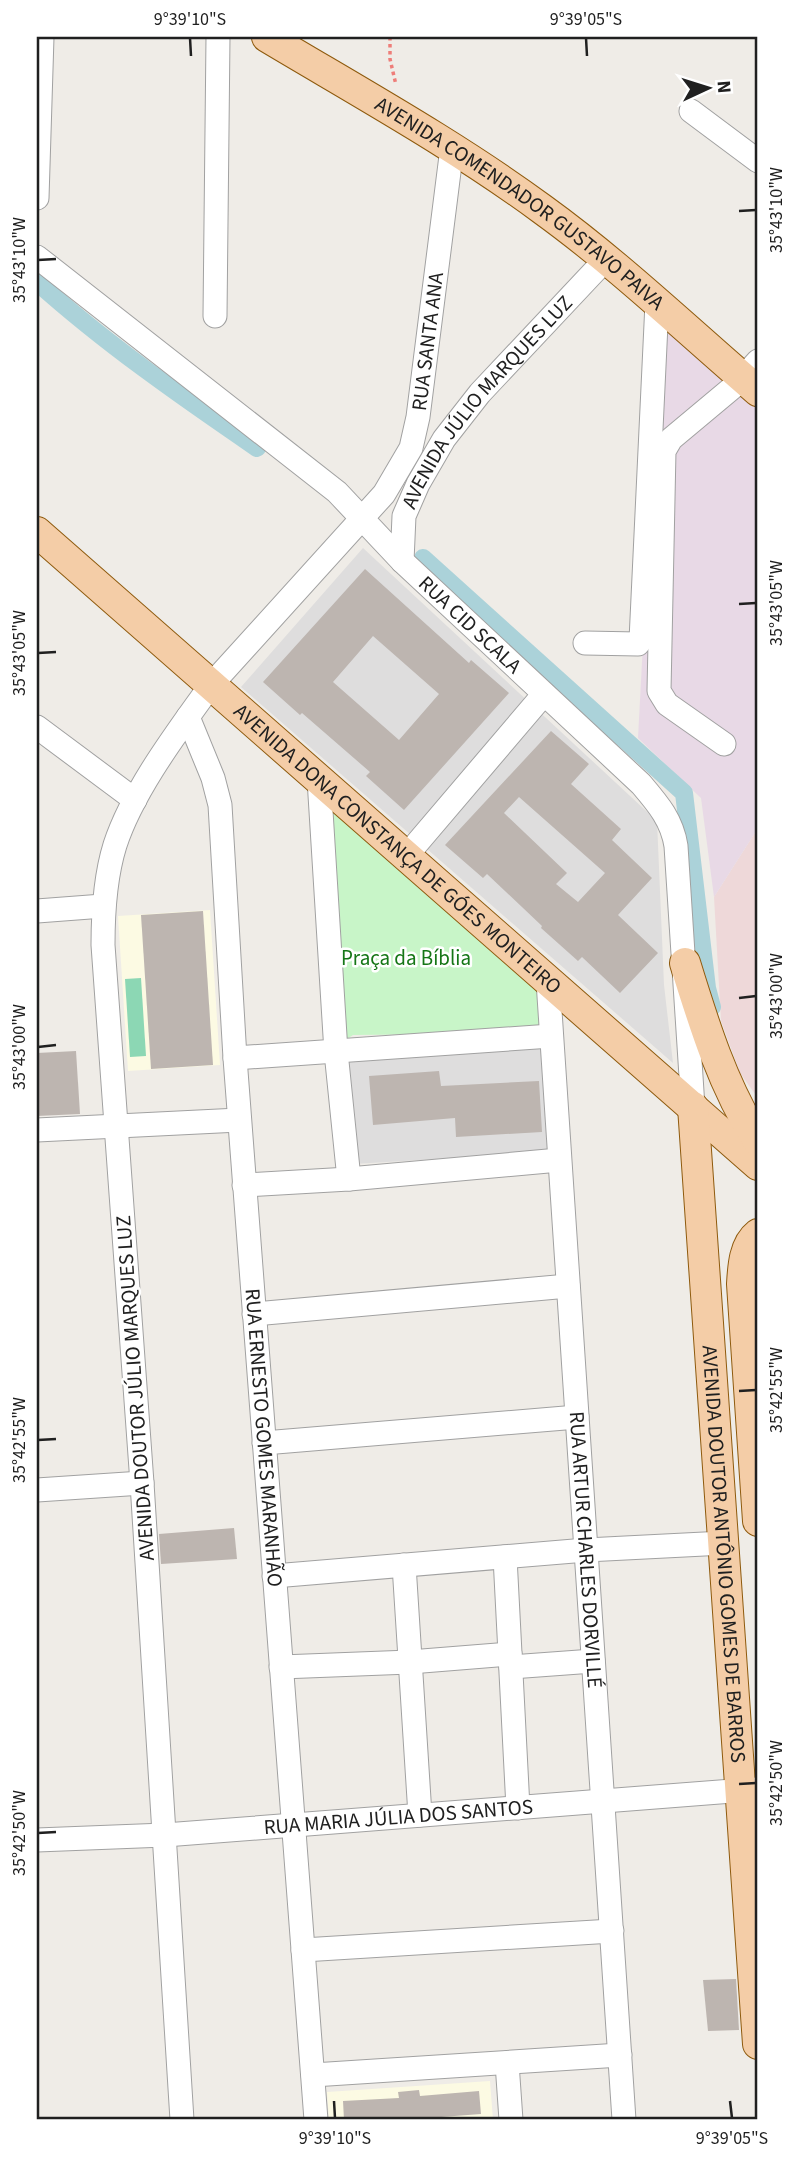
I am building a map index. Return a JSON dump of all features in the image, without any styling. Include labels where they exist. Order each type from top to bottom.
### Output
[{"type":"main road","name":"AVENIDA COMENDADOR GUSTAVO PAIVA","points":[[267,37],[452,148],[543,209],[657,303],[753,377]]},
{"type":"main road","name":"AVENIDA DONA CONSTANÇA DE GÓES MONTEIRO","points":[[37,532],[758,1165]]},
{"type":"main road","points":[[685,962],[708,1039],[734,1100],[758,1142]]},
{"type":"main road","name":"AVENIDA DOUTOR ANTÔNIO GOMES DE BARROS","points":[[693,1107],[724,1543],[750,1789],[758,2044]]},
{"type":"main road","name":"AVENIDA DOUTOR ANTÔNIO GOMES DE BARROS","points":[[758,1234],[747,1251],[742,1284],[758,1521]]},
{"type":"main road","points":[[707,1288],[742,1284]]},
{"type":"street","points":[[37,198],[42,37]]},
{"type":"street","points":[[215,316],[218,37]]},
{"type":"street","points":[[691,111],[758,161]]},
{"type":"street","name":"RUA SANTA ANA","points":[[361,520],[390,485],[411,447],[418,417],[452,148]]},
{"type":"street","name":"RUA CID SCALA","points":[[37,257],[337,492],[401,561],[641,784],[669,821],[676,846],[693,1107]]},
{"type":"street","name":"AVENIDA JÚLIO MARQUES LUZ","points":[[401,561],[404,516],[443,439],[480,393],[606,259]]},
{"type":"street","points":[[585,643],[638,644],[641,640],[657,303]]},
{"type":"street","points":[[724,744],[667,704],[659,691],[664,451],[671,439],[688,423],[753,377]]},
{"type":"street","points":[[211,685],[361,520]]},
{"type":"street","name":"AVENIDA DOUTOR JÚLIO MARQUES LUZ","points":[[182,2120],[166,1835],[115,1126],[103,945],[103,906],[115,845],[135,800],[211,685]]},
{"type":"street","points":[[407,855],[544,694]]},
{"type":"street","name":"RUA ERNESTO GOMES MARANHÃO","points":[[188,717],[206,757],[220,805],[234,1058],[316,2120]]},
{"type":"street","points":[[37,727],[135,800]]},
{"type":"street","points":[[162,758],[187,755],[206,757]]},
{"type":"street","points":[[319,779],[336,1052],[349,1179]]},
{"type":"street","points":[[37,911],[103,906]]},
{"type":"street","name":"RUA ARTUR CHARLES DORVILLÉ","points":[[548,981],[624,2120]]},
{"type":"street","points":[[234,1058],[551,1036]]},
{"type":"street","points":[[37,1130],[239,1120]]},
{"type":"street","points":[[244,1185],[349,1179],[559,1160]]},
{"type":"street","points":[[254,1314],[568,1286]]},
{"type":"street","points":[[264,1443],[577,1417]]},
{"type":"street","points":[[37,1490],[142,1483]]},
{"type":"street","points":[[274,1576],[586,1550],[724,1543]]},
{"type":"street","points":[[505,1557],[518,1808]]},
{"type":"street","points":[[404,1565],[420,1815]]},
{"type":"street","points":[[281,1667],[410,1662],[593,1661]]},
{"type":"street","name":"RUA MARIA JÚLIA DOS SANTOS","points":[[37,1840],[166,1835],[750,1789]]},
{"type":"street","points":[[303,1951],[611,1931]]},
{"type":"street","points":[[313,2075],[620,2056]]},
{"type":"street","points":[[507,2063],[511,2120]]},
{"type":"path","points":[[390,37],[390,59],[402,118]]},
{"type":"shaded area","points":[[660,321],[758,399],[758,828],[714,897],[701,798],[638,738]]},
{"type":"shaded area","points":[[363,548],[657,821],[664,985],[673,1063],[241,687]]},
{"type":"shaded area","points":[[758,828],[758,1098],[740,1073],[721,1021],[714,897]]},
{"type":"shaded area","points":[[210,910],[220,1065],[128,1071],[118,916]]},
{"type":"shaded area","points":[[542,1041],[549,1152],[354,1164],[347,1053]]},
{"type":"shaded area","points":[[490,2081],[493,2120],[329,2120],[327,2092]]},
{"type":"green space","name":"Praça da Bíblia","points":[[319,779],[566,997],[553,1033],[353,1035],[336,1046]]},
{"type":"green space","points":[[141,978],[146,1056],[130,1057],[125,979]]},
{"type":"building","points":[[365,569],[469,663],[471,660],[509,693],[404,810],[366,776],[370,772],[263,682]],"holes":[[[373,636],[439,694],[399,740],[333,682]]]},
{"type":"building","points":[[551,731],[589,764],[571,784],[621,829],[612,840],[652,878],[618,915],[658,953],[620,993],[582,957],[578,961],[541,928],[542,926],[487,874],[483,878],[445,845]],"holes":[[[519,797],[605,873],[578,902],[556,884],[567,873],[504,813]]]},
{"type":"building","points":[[203,911],[213,1065],[151,1069],[141,915]]},
{"type":"building","points":[[76,1051],[80,1114],[37,1116],[37,1053]]},
{"type":"building","points":[[439,1071],[441,1086],[539,1081],[542,1132],[456,1137],[455,1118],[373,1125],[369,1076]]},
{"type":"building","points":[[234,1528],[237,1559],[161,1564],[159,1534]]},
{"type":"building","points":[[736,1979],[739,2030],[708,2031],[703,1980]]},
{"type":"building","points":[[419,2090],[420,2096],[479,2091],[481,2114],[402,2120],[344,2120],[343,2101],[399,2098],[398,2092]]},
{"type":"waterway","points":[[37,282],[116,348],[257,448]]},
{"type":"waterway","points":[[423,558],[684,793],[707,988],[712,1007]]}]
